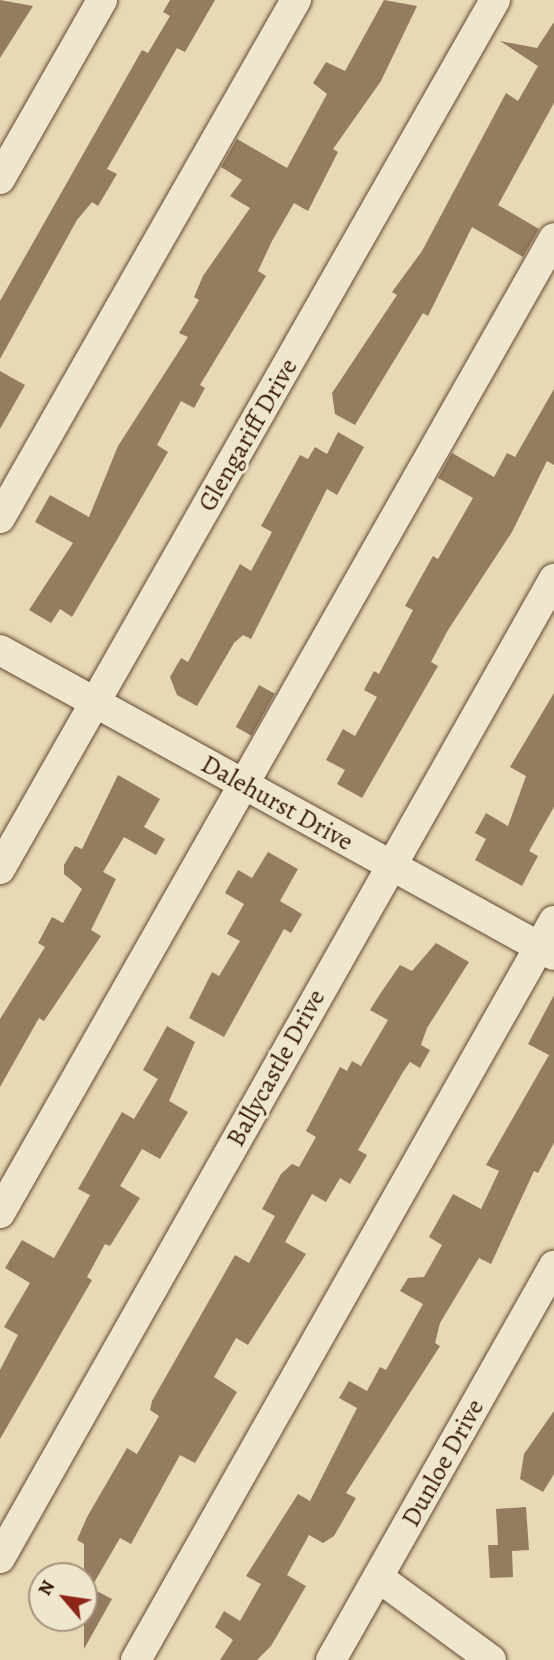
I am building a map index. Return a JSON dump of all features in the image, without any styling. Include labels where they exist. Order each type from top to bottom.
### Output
[{"type":"street","points":[[0,179],[102,0]]},
{"type":"street","points":[[0,518],[296,0]]},
{"type":"street","name":"Glengariff Drive","points":[[0,869],[495,0]]},
{"type":"street","points":[[0,1213],[554,238]]},
{"type":"street","name":"Ballycastle Drive","points":[[0,1558],[554,579]]},
{"type":"street","name":"Dalehurst Drive","points":[[0,650],[390,865],[549,941]]},
{"type":"street","points":[[136,1660],[549,941]]},
{"type":"street","name":"Dunloe Drive","points":[[331,1660],[554,1266]]},
{"type":"street","points":[[378,1577],[491,1660]]},
{"type":"building","points":[[0,0],[33,6],[0,58]]},
{"type":"building","points":[[170,0],[215,0],[185,52],[177,48],[107,169],[117,174],[98,206],[92,202],[77,220],[0,359],[0,301],[142,50],[148,53],[170,16],[163,12]]},
{"type":"building","points":[[384,0],[417,6],[381,81],[333,149],[338,152],[308,211],[294,203],[272,241],[258,271],[266,276],[200,385],[205,388],[194,408],[181,401],[157,445],[168,452],[72,617],[60,609],[51,623],[29,610],[73,543],[35,522],[50,495],[89,517],[118,446],[188,337],[179,333],[199,300],[194,297],[203,276],[250,208],[230,196],[242,180],[221,167],[237,139],[287,168],[327,94],[313,83],[326,62],[345,71]]},
{"type":"building","points":[[554,22],[554,103],[498,205],[539,229],[523,257],[472,227],[428,316],[423,313],[355,425],[335,414],[332,393],[397,295],[392,292],[422,251],[506,93],[518,101],[538,66],[500,41],[537,48]]},
{"type":"building","points":[[0,371],[25,385],[0,429]]},
{"type":"building","points":[[554,389],[554,465],[547,461],[512,532],[448,630],[431,662],[438,666],[362,798],[337,784],[345,770],[326,760],[343,729],[355,736],[377,697],[364,690],[374,671],[379,674],[413,610],[405,606],[433,556],[438,559],[473,498],[438,478],[452,453],[494,477],[507,453],[515,457]]},
{"type":"building","points":[[338,432],[364,447],[337,495],[327,489],[251,639],[243,635],[234,643],[197,706],[177,695],[170,677],[181,658],[188,662],[240,564],[251,571],[272,532],[261,526],[300,455],[308,459],[315,447],[327,454]]},
{"type":"building","points":[[259,685],[275,694],[251,736],[236,727]]},
{"type":"building","points":[[554,693],[554,807],[529,851],[538,856],[522,886],[475,860],[486,839],[475,833],[486,813],[508,826],[526,776],[510,767]]},
{"type":"building","points":[[118,775],[160,799],[144,827],[165,839],[156,855],[124,837],[103,872],[116,879],[91,930],[101,936],[44,1021],[39,1018],[0,1087],[0,1019],[45,947],[38,943],[52,917],[63,923],[82,889],[64,874],[64,865],[75,846],[82,849]]},
{"type":"building","points":[[268,852],[298,869],[280,901],[302,914],[291,933],[284,929],[224,1037],[189,1018],[212,972],[219,976],[240,941],[227,934],[244,904],[225,893],[238,870],[252,878]]},
{"type":"building","points":[[436,943],[469,962],[427,1028],[421,1045],[430,1050],[420,1068],[410,1062],[358,1150],[367,1155],[350,1184],[340,1178],[326,1202],[312,1194],[285,1242],[306,1254],[248,1345],[236,1338],[214,1377],[237,1392],[195,1463],[180,1455],[131,1544],[120,1538],[98,1576],[98,1562],[84,1562],[84,1544],[77,1540],[87,1517],[127,1448],[137,1454],[159,1416],[150,1410],[152,1401],[235,1255],[249,1263],[275,1216],[262,1209],[281,1174],[292,1164],[299,1167],[316,1137],[306,1131],[340,1067],[347,1071],[352,1061],[361,1066],[388,1020],[370,1010],[400,965],[412,971]]},
{"type":"building","points":[[554,995],[554,1143],[538,1173],[534,1171],[491,1264],[479,1258],[440,1323],[435,1343],[440,1346],[346,1493],[356,1498],[334,1536],[323,1543],[309,1535],[287,1575],[306,1586],[271,1646],[257,1660],[220,1660],[233,1640],[215,1627],[224,1611],[240,1621],[261,1584],[246,1576],[298,1494],[310,1501],[357,1408],[339,1398],[349,1381],[367,1391],[380,1367],[386,1370],[423,1304],[400,1291],[408,1278],[424,1277],[442,1245],[429,1237],[453,1194],[481,1209],[499,1171],[486,1165],[549,1055],[528,1044]]},
{"type":"building","points":[[167,1026],[195,1042],[169,1101],[188,1112],[160,1159],[142,1149],[120,1186],[140,1198],[110,1246],[105,1244],[87,1277],[92,1280],[0,1439],[0,1370],[18,1335],[4,1327],[30,1283],[5,1268],[22,1240],[54,1258],[90,1195],[78,1189],[122,1112],[134,1119],[158,1079],[143,1070]]},
{"type":"building","points":[[554,1411],[554,1474],[543,1492],[520,1479],[524,1454]]},
{"type":"building","points":[[526,1507],[529,1550],[512,1551],[513,1577],[490,1578],[488,1545],[498,1545],[496,1509]]},
{"type":"building","points":[[98,1592],[112,1599],[98,1624]]},
{"type":"building","points":[[84,1632],[94,1632],[84,1649]]}]
